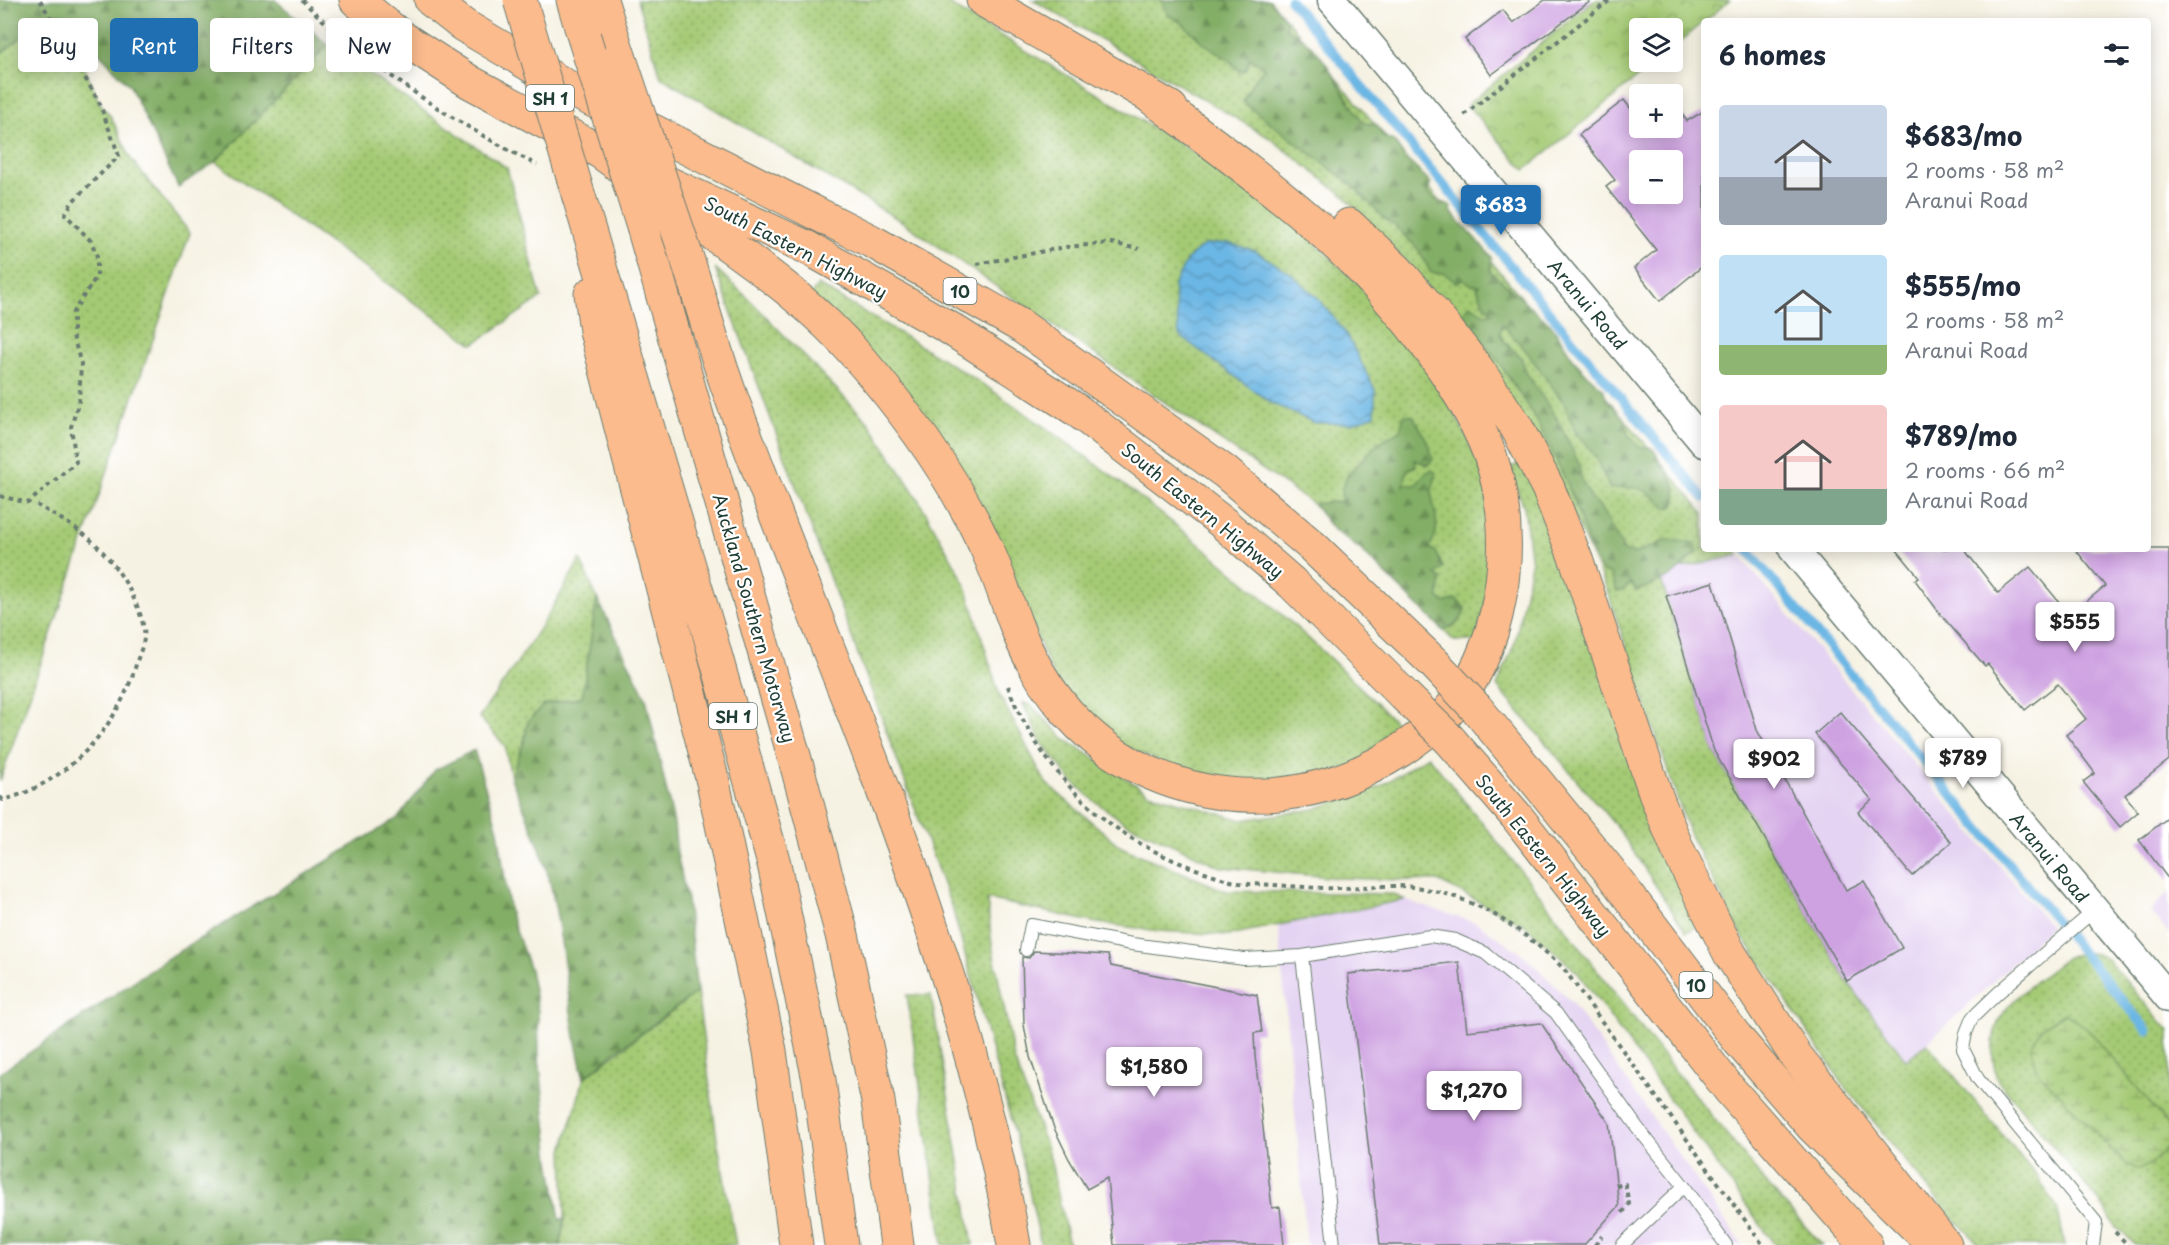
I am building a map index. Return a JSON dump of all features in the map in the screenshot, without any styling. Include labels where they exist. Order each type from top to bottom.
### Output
[{"type":"main road","name":"South Eastern Highway","points":[[356,0],[404,39],[470,82],[599,150],[808,248],[951,329],[1078,411],[1222,522],[1292,583],[1450,740],[1516,817],[1730,1090],[1866,1245]]},
{"type":"main road","name":"South Eastern Highway","points":[[431,0],[462,25],[576,92],[816,213],[1021,326],[1225,472],[1312,546],[1434,663],[1477,709],[1608,869],[1732,1032],[1769,1076],[1813,1127],[1934,1245]]},
{"type":"main road","name":"SH 1","points":[[520,0],[708,629],[774,864],[819,1080],[841,1245]]},
{"type":"main road","name":"Auckland Southern Motorway","points":[[573,0],[644,230],[798,770],[842,935],[878,1101],[897,1245]]},
{"type":"main road","points":[[601,0],[728,387],[860,727],[942,956],[967,1036],[994,1143],[1014,1245]]},
{"type":"main road","points":[[983,0],[1152,98],[1270,161],[1319,200],[1397,270],[1476,367],[1517,428],[1548,488],[1577,562],[1658,801],[1678,850],[1730,954],[1796,1056],[1945,1245]]},
{"type":"main road","points":[[599,150],[783,284],[823,319],[859,357],[936,456],[983,541],[1031,660],[1064,710],[1095,739],[1125,762],[1189,787],[1247,796],[1287,794],[1322,787],[1373,768],[1414,741],[1443,717],[1462,694],[1478,668],[1496,625],[1503,581],[1506,535],[1501,490],[1489,452],[1462,399],[1432,352],[1379,286],[1345,250],[1284,196],[1152,98]]},
{"type":"main road","points":[[579,197],[596,331],[713,782],[768,1039],[790,1191],[795,1245]]},
{"type":"street","name":"Aranui Road","points":[[1332,0],[1701,439]]},
{"type":"street","name":"Aranui Road","points":[[1795,552],[2088,917],[2169,998]]},
{"type":"lane","points":[[2088,917],[1972,1018],[1963,1049],[1978,1079],[2097,1222],[2093,1245]]},
{"type":"lane","points":[[1026,950],[1031,926],[1132,944],[1244,959],[1302,956],[1430,936],[1455,940],[1485,953],[1556,1013],[1637,1127],[1684,1186],[1726,1245]]},
{"type":"lane","points":[[1302,956],[1334,1245]]},
{"type":"lane","points":[[1622,1245],[1684,1186]]},
{"type":"path","points":[[0,496],[28,503],[76,462],[71,427],[79,401],[81,364],[72,336],[73,312],[97,276],[98,256],[91,241],[65,214],[73,201],[119,156],[99,102],[40,0]]},
{"type":"path","points":[[1459,119],[1610,0]]},
{"type":"path","points":[[929,274],[1066,247],[1111,243],[1138,249]]},
{"type":"path","points":[[0,797],[3,800],[18,796],[68,768],[106,730],[132,682],[145,632],[132,593],[101,549],[71,525],[37,506]]},
{"type":"path","points":[[1616,1186],[1625,1184],[1629,1204],[1616,1221]]},
{"type":"path","points":[[1595,1245],[1609,1229]]},
{"type":"shaded area","points":[[1739,555],[2050,926],[1907,1060],[1847,981],[1714,751],[1658,573]]},
{"type":"shaded area","points":[[2169,892],[2169,934],[2150,911]]},
{"type":"shaded area","points":[[1404,900],[1477,923],[1525,956],[1570,1000],[1742,1245],[1307,1245],[1278,925]]},
{"type":"green space","points":[[0,0],[275,0],[296,18],[210,18],[210,72],[302,72],[215,162],[178,187],[130,86],[117,72],[198,72],[198,18],[110,18],[110,64],[98,52],[98,18],[67,18],[64,15],[52,14],[47,18],[18,18],[18,40],[0,54]]},
{"type":"green space","points":[[637,0],[942,0],[1202,157],[1292,221],[1364,289],[1433,374],[1466,435],[1486,481],[1495,559],[1476,641],[1454,641],[1361,550],[1332,528],[1313,504],[901,221],[661,77]]},
{"type":"green space","points":[[1033,0],[1270,0],[1701,509],[1701,552],[1736,552],[1739,555],[1659,573],[1714,751],[1847,981],[1906,1060],[1927,1043],[2038,1178],[2057,1207],[2065,1245],[1980,1245],[1946,1210],[1843,1084],[1739,931],[1689,833],[1606,587],[1548,460],[1423,280],[1344,196],[1270,138]]},
{"type":"green space","points":[[1161,0],[1269,0],[1286,19],[1286,29],[1300,36],[1322,58],[1364,123],[1377,125],[1383,137],[1394,141],[1406,159],[1431,183],[1427,193],[1450,205],[1452,213],[1492,257],[1490,271],[1553,327],[1577,365],[1604,390],[1606,399],[1626,420],[1627,433],[1639,447],[1649,447],[1655,451],[1675,488],[1674,506],[1666,508],[1652,495],[1641,489],[1610,489],[1596,458],[1576,433],[1564,403],[1527,352],[1502,324],[1500,334],[1521,358],[1527,374],[1557,419],[1579,464],[1581,479],[1592,500],[1600,507],[1625,552],[1636,553],[1667,540],[1694,543],[1698,552],[1670,577],[1637,591],[1630,582],[1624,590],[1617,592],[1611,575],[1603,572],[1590,548],[1568,485],[1536,419],[1502,367],[1462,314],[1470,305],[1486,315],[1492,313],[1484,304],[1477,288],[1479,285],[1472,285],[1463,279],[1456,283],[1444,273],[1431,273],[1418,249],[1352,185],[1243,102],[1252,83],[1264,68],[1249,58],[1247,69],[1240,72],[1229,60],[1167,14]]},
{"type":"green space","points":[[1594,0],[1730,0],[1709,18],[1701,18],[1701,24],[1683,40],[1683,18],[1629,18],[1629,72],[1644,72],[1525,170],[1467,105]]},
{"type":"green space","points":[[314,33],[326,43],[326,47],[314,59]]},
{"type":"green space","points":[[18,40],[18,72],[86,72],[99,102],[111,117],[131,159],[190,233],[0,781],[0,54]]},
{"type":"green space","points":[[326,47],[326,72],[367,72],[507,168],[541,298],[473,344],[215,162],[302,72],[314,72],[314,59]]},
{"type":"green space","points":[[715,268],[750,300],[869,423],[917,497],[965,583],[999,694],[1046,783],[1121,847],[1226,891],[1393,894],[1404,900],[1229,935],[1159,931],[1097,923],[987,899],[992,945],[1014,1059],[1050,1157],[1069,1245],[1041,1245],[1024,1167],[953,911]]},
{"type":"green space","points":[[818,285],[993,391],[1102,468],[1259,594],[1358,685],[1405,732],[1350,767],[1285,782],[1204,780],[1123,746],[1054,678],[1008,566],[811,295]]},
{"type":"green space","points":[[1404,415],[1413,416],[1422,431],[1433,459],[1428,465],[1415,460],[1416,466],[1407,470],[1404,485],[1416,485],[1425,473],[1432,470],[1436,473],[1432,494],[1436,529],[1429,547],[1436,552],[1443,568],[1436,574],[1441,580],[1438,597],[1445,603],[1456,599],[1465,608],[1458,622],[1443,630],[1361,550],[1332,528],[1313,504],[1342,501],[1341,491],[1347,476],[1378,443],[1400,430]]},
{"type":"green space","points":[[1519,463],[1535,483],[1702,924],[1686,932],[1620,831],[1497,686],[1515,642],[1531,564],[1524,507],[1509,469]]},
{"type":"green space","points":[[580,559],[597,598],[582,697],[544,705],[528,721],[524,742],[511,778],[505,746],[479,717],[532,640]]},
{"type":"green space","points":[[597,598],[646,698],[674,824],[677,854],[687,900],[697,992],[615,1052],[584,1078],[574,1033],[550,881],[535,836],[511,778],[524,742],[528,721],[544,705],[582,697]]},
{"type":"green space","points":[[1023,703],[1031,705],[1066,740],[1149,793],[1242,820],[1314,809],[1381,786],[1428,756],[1529,881],[1668,1062],[1766,1183],[1822,1245],[1775,1245],[1578,973],[1525,925],[1438,881],[1340,878],[1221,867],[1124,822],[1093,800],[1071,780],[1041,742]]},
{"type":"green space","points":[[474,750],[498,830],[510,914],[530,970],[538,1011],[539,1058],[550,1160],[560,1220],[565,1218],[560,1245],[0,1245],[0,1073],[168,958],[398,818],[435,770]]},
{"type":"green space","points":[[2088,953],[2107,959],[2169,1031],[2169,1245],[2135,1245],[2116,1228],[2106,1210],[1997,1079],[1993,1056],[1993,1037],[1999,1021],[2008,1008],[2019,995],[2066,958]]},
{"type":"green space","points":[[697,992],[717,1139],[736,1245],[560,1245],[565,1218],[563,1150],[584,1078]]},
{"type":"green space","points":[[907,995],[931,995],[973,1245],[943,1245]]},
{"type":"green space","points":[[2065,1013],[2087,1028],[2169,1126],[2169,1145],[2152,1163],[2138,1170],[2125,1163],[2036,1070],[2031,1047],[2042,1027]]},
{"type":"water","points":[[1228,243],[1255,251],[1289,272],[1317,297],[1348,337],[1375,390],[1375,415],[1352,423],[1315,423],[1271,403],[1179,335],[1174,285],[1187,260],[1204,245]]},
{"type":"building","points":[[1545,0],[1592,0],[1491,75],[1465,39],[1503,10],[1513,23]]},
{"type":"building","points":[[1624,100],[1629,106],[1629,138],[1683,138],[1683,116],[1687,121],[1701,113],[1701,267],[1660,301],[1634,268],[1656,250],[1606,187],[1615,180],[1579,135]]},
{"type":"building","points":[[2151,549],[2169,549],[2169,760],[2125,795],[2138,812],[2120,827],[2083,782],[2095,773],[2066,735],[2086,719],[2058,684],[2025,710],[1988,664],[1985,666],[1941,615],[1915,580],[1919,577],[1898,552],[1966,552],[1998,593],[2030,567],[2070,615],[2105,586],[2077,552],[2151,552]]},
{"type":"building","points":[[1713,582],[1757,730],[1846,890],[1864,881],[1902,948],[1847,981],[1714,751],[1666,596]]},
{"type":"building","points":[[1840,712],[1951,842],[1912,876],[1858,812],[1872,800],[1815,734]]},
{"type":"building","points":[[2169,817],[2169,880],[2139,840]]},
{"type":"building","points":[[1034,951],[1108,955],[1111,966],[1257,995],[1262,1032],[1254,1033],[1255,1056],[1272,1208],[1280,1207],[1284,1245],[1114,1245],[1107,1178],[1087,1189],[1054,1128],[1030,1057],[1024,1025],[1022,957],[1029,958]]},
{"type":"building","points":[[1459,962],[1467,1031],[1541,1023],[1609,1123],[1619,1206],[1584,1245],[1380,1245],[1348,974]]},
{"type":"waterway","points":[[1290,0],[1701,494]]},
{"type":"waterway","points":[[1749,552],[2148,1031]]}]
